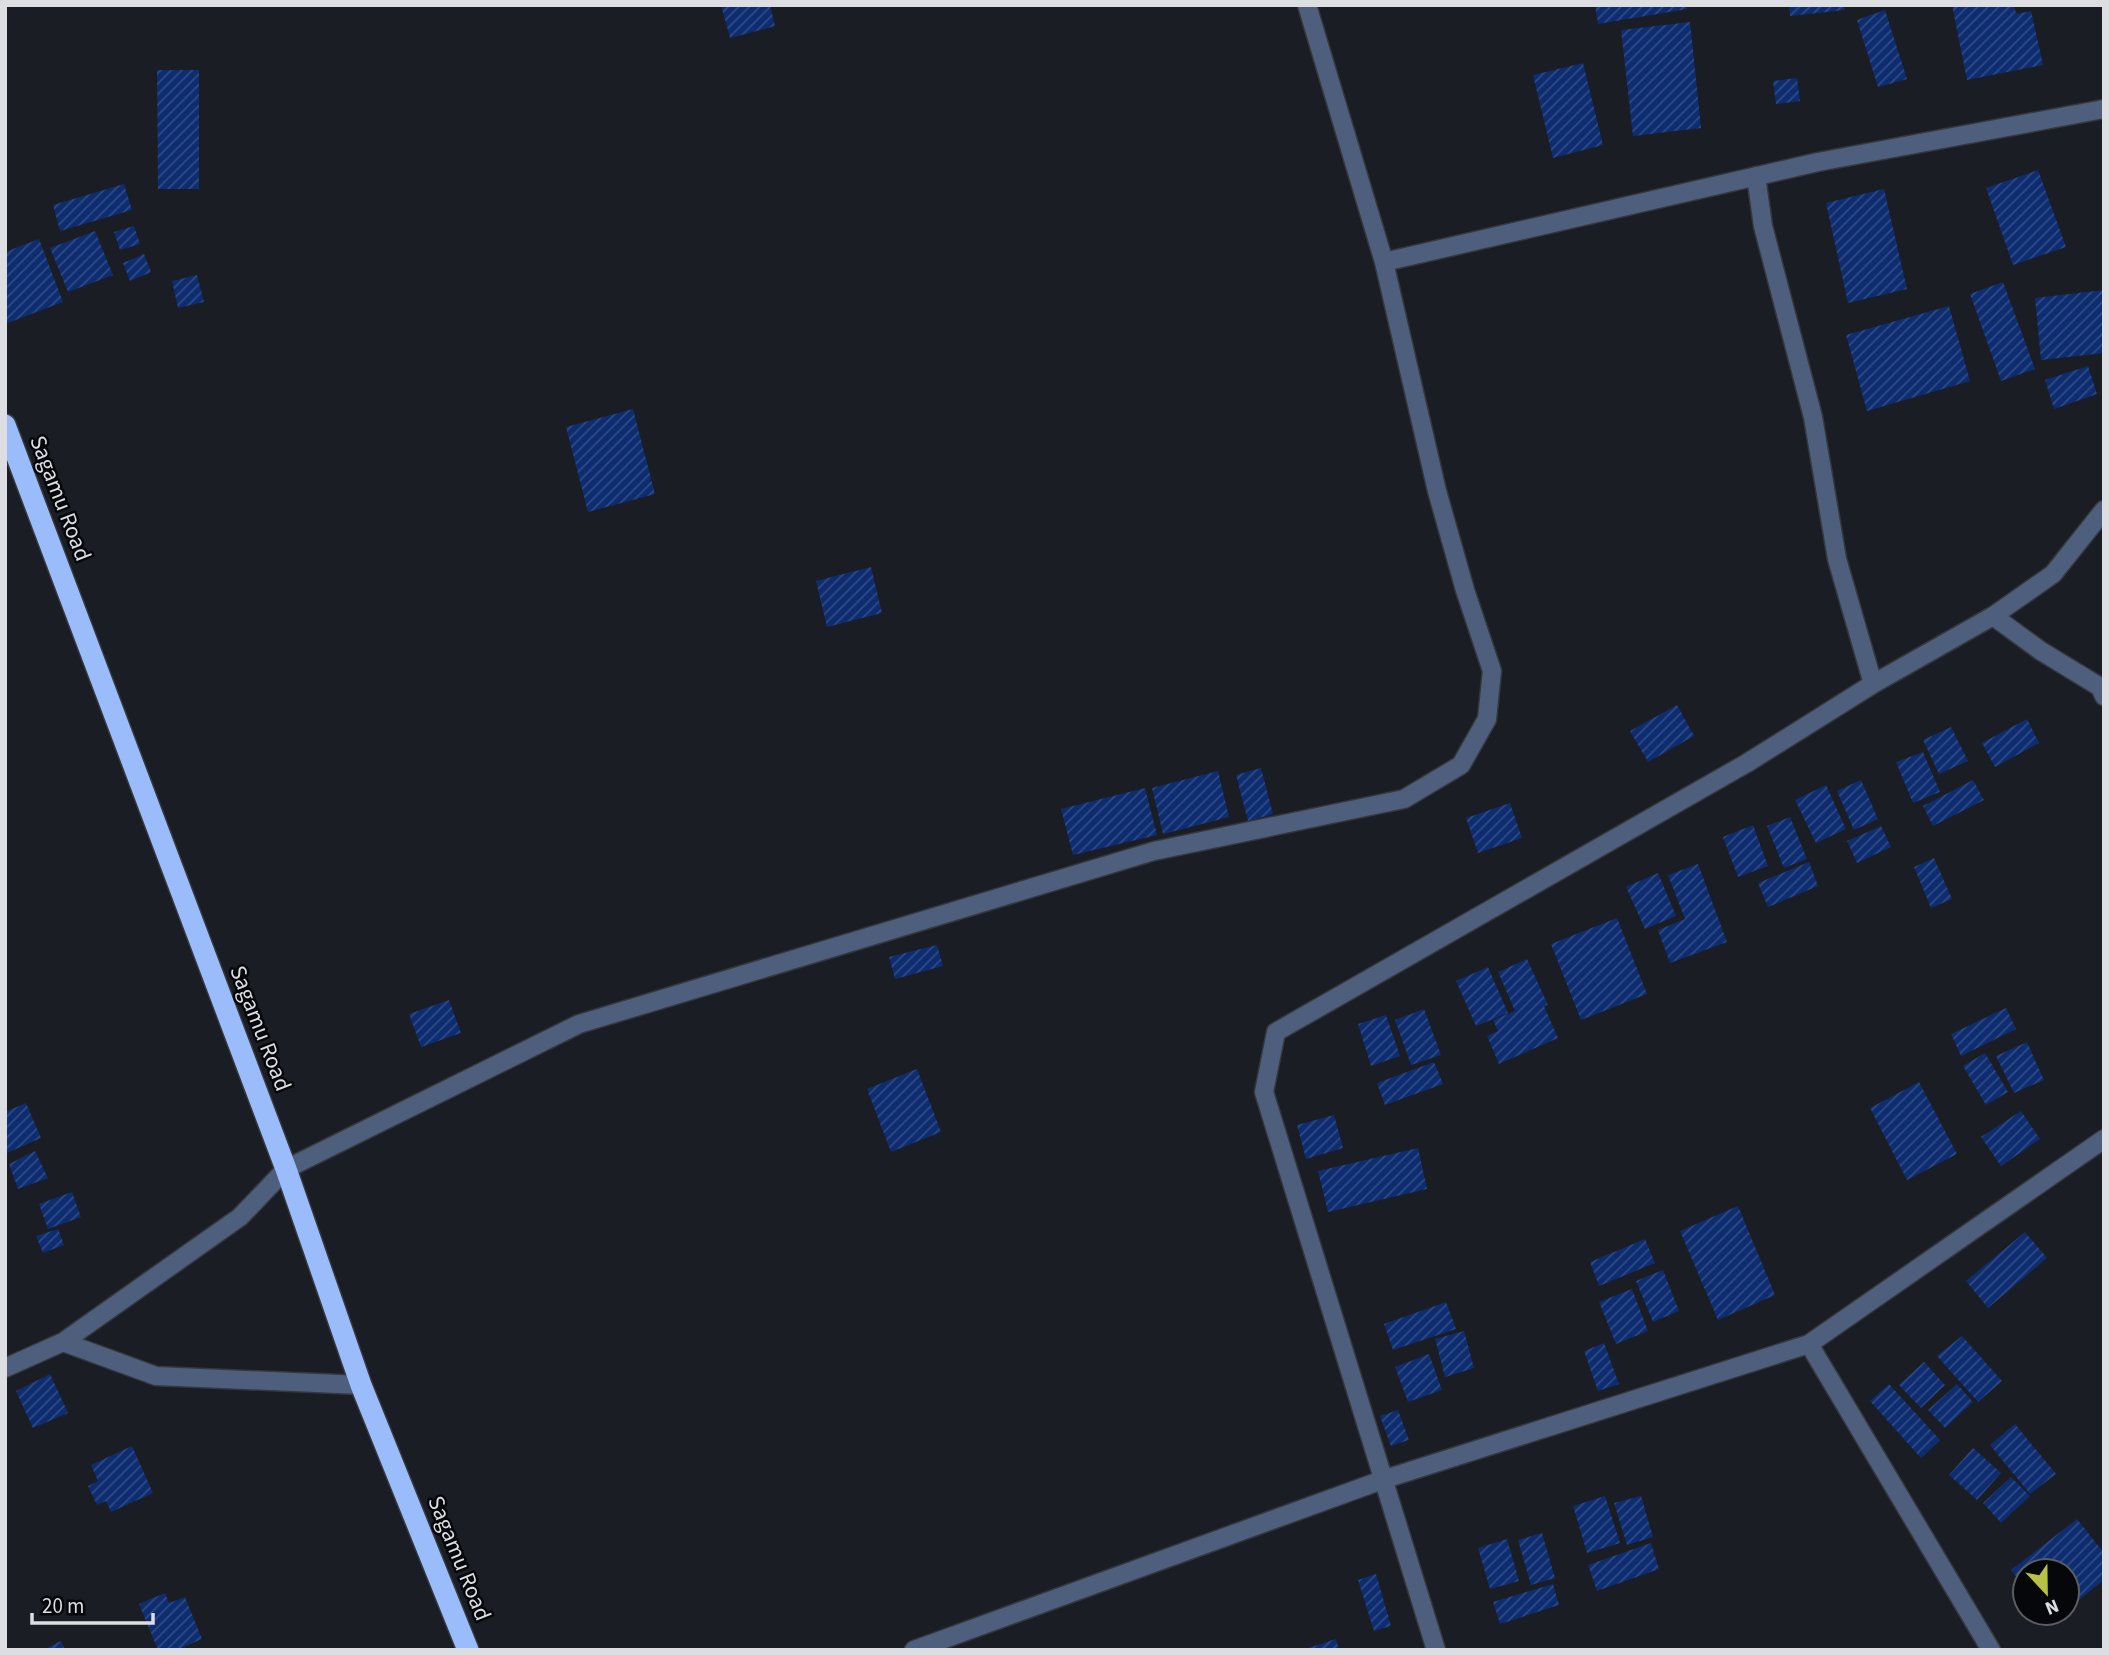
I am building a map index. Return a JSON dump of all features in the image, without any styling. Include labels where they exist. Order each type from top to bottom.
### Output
[{"type":"highway","name":"Sagamu Road","points":[[5,425],[286,1169],[361,1385],[468,1650]]},
{"type":"street","points":[[5,1368],[63,1342],[240,1217],[286,1169],[579,1024],[1154,850],[1404,799],[1461,765],[1487,719],[1492,671],[1465,590],[1437,491],[1384,262],[1307,5]]},
{"type":"street","points":[[1384,262],[1818,162],[2104,109]]},
{"type":"street","points":[[1756,176],[1763,226],[1813,417],[1837,559],[1873,684]]},
{"type":"street","points":[[1436,1650],[1264,1092],[1276,1032],[1747,763],[1873,684],[1993,616],[2053,574],[2104,510]]},
{"type":"street","points":[[1993,616],[2041,651],[2101,687],[2104,696]]},
{"type":"street","points":[[914,1650],[1385,1479],[1809,1344],[2104,1139]]},
{"type":"street","points":[[63,1342],[156,1376],[361,1385]]},
{"type":"street","points":[[1809,1344],[1991,1650]]},
{"type":"building","points":[[721,5],[770,5],[775,26],[730,38]]},
{"type":"building","points":[[1595,5],[1686,5],[1687,9],[1598,24]]},
{"type":"building","points":[[1789,5],[1844,5],[1845,10],[1790,16]]},
{"type":"building","points":[[1952,5],[2014,5],[2016,14],[2031,11],[2043,65],[1967,80]]},
{"type":"building","points":[[1885,10],[1907,79],[1878,87],[1857,20]]},
{"type":"building","points":[[1690,22],[1701,128],[1633,136],[1621,30]]},
{"type":"building","points":[[1583,63],[1603,145],[1553,158],[1533,75]]},
{"type":"building","points":[[157,70],[199,70],[199,189],[158,189]]},
{"type":"building","points":[[1797,78],[1800,101],[1776,104],[1773,81]]},
{"type":"building","points":[[2038,170],[2066,247],[2013,265],[1986,188]]},
{"type":"building","points":[[124,184],[132,210],[60,231],[53,205]]},
{"type":"building","points":[[1884,189],[1907,289],[1848,303],[1826,203]]},
{"type":"building","points":[[134,226],[140,244],[120,250],[114,232]]},
{"type":"building","points":[[95,231],[113,275],[68,292],[50,248]]},
{"type":"building","points":[[39,239],[63,302],[5,324],[5,252]]},
{"type":"building","points":[[144,254],[151,272],[130,281],[123,263]]},
{"type":"building","points":[[197,275],[204,302],[178,308],[172,281]]},
{"type":"building","points":[[2003,282],[2035,369],[2001,381],[1970,294]]},
{"type":"building","points":[[2104,290],[2104,353],[2041,360],[2035,298]]},
{"type":"building","points":[[1949,306],[1970,381],[1867,411],[1846,335]]},
{"type":"building","points":[[2088,366],[2097,394],[2054,409],[2045,380]]},
{"type":"building","points":[[633,409],[655,494],[588,512],[566,427]]},
{"type":"building","points":[[871,567],[882,613],[827,627],[816,581]]},
{"type":"building","points":[[1677,705],[1694,736],[1648,762],[1630,731]]},
{"type":"building","points":[[2027,719],[2039,743],[1995,767],[1982,743]]},
{"type":"building","points":[[1951,727],[1968,761],[1939,774],[1923,740]]},
{"type":"building","points":[[1923,752],[1940,792],[1913,803],[1896,762]]},
{"type":"building","points":[[1261,768],[1273,814],[1248,821],[1236,775]]},
{"type":"building","points":[[1218,771],[1229,817],[1163,834],[1152,788]]},
{"type":"building","points":[[1861,780],[1878,819],[1854,830],[1837,791]]},
{"type":"building","points":[[1973,780],[1984,800],[1933,826],[1923,806]]},
{"type":"building","points":[[1826,785],[1846,829],[1816,843],[1795,800]]},
{"type":"building","points":[[1145,788],[1157,835],[1073,855],[1061,809]]},
{"type":"building","points":[[1510,803],[1522,838],[1478,853],[1466,818]]},
{"type":"building","points":[[1790,817],[1807,859],[1784,868],[1767,826]]},
{"type":"building","points":[[1753,825],[1768,866],[1738,877],[1723,837]]},
{"type":"building","points":[[1881,826],[1891,847],[1857,863],[1847,841]]},
{"type":"building","points":[[1934,858],[1952,899],[1931,908],[1914,867]]},
{"type":"building","points":[[1809,862],[1818,886],[1768,907],[1758,883]]},
{"type":"building","points":[[1698,864],[1727,942],[1670,963],[1658,930],[1685,919],[1668,875]]},
{"type":"building","points":[[1658,873],[1676,916],[1645,929],[1626,887]]},
{"type":"building","points":[[1617,918],[1647,994],[1581,1020],[1551,944]]},
{"type":"building","points":[[937,945],[943,966],[895,979],[889,957]]},
{"type":"building","points":[[1527,959],[1548,1005],[1544,1006],[1558,1038],[1499,1064],[1487,1036],[1498,1031],[1493,1020],[1515,1011],[1498,972]]},
{"type":"building","points":[[1488,967],[1508,1013],[1476,1026],[1456,981]]},
{"type":"building","points":[[449,1000],[461,1033],[421,1047],[409,1014]]},
{"type":"building","points":[[2006,1008],[2016,1029],[1961,1056],[1951,1034]]},
{"type":"building","points":[[1424,1009],[1441,1055],[1411,1065],[1395,1020]]},
{"type":"building","points":[[1386,1015],[1400,1056],[1371,1066],[1358,1024]]},
{"type":"building","points":[[2027,1042],[2044,1080],[2014,1093],[1996,1056]]},
{"type":"building","points":[[1985,1053],[2008,1092],[1986,1105],[1963,1066]]},
{"type":"building","points":[[1434,1062],[1443,1084],[1385,1105],[1377,1083]]},
{"type":"building","points":[[917,1069],[941,1132],[891,1152],[867,1089]]},
{"type":"building","points":[[1919,1082],[1957,1154],[1907,1180],[1870,1108]]},
{"type":"building","points":[[26,1103],[41,1138],[7,1153],[5,1112]]},
{"type":"building","points":[[2021,1111],[2040,1139],[2001,1166],[1981,1137]]},
{"type":"building","points":[[1334,1115],[1343,1148],[1306,1159],[1297,1125]]},
{"type":"building","points":[[1418,1148],[1427,1189],[1328,1212],[1318,1171]]},
{"type":"building","points":[[35,1151],[48,1178],[18,1189],[9,1164]]},
{"type":"building","points":[[72,1192],[81,1217],[48,1229],[39,1204]]},
{"type":"building","points":[[1738,1206],[1775,1295],[1718,1320],[1680,1231]]},
{"type":"building","points":[[58,1229],[64,1245],[43,1253],[36,1236]]},
{"type":"building","points":[[2025,1232],[2047,1258],[1988,1308],[1966,1281]]},
{"type":"building","points":[[1645,1239],[1655,1263],[1599,1286],[1590,1262]]},
{"type":"building","points":[[1663,1270],[1679,1311],[1653,1322],[1636,1281]]},
{"type":"building","points":[[1632,1289],[1648,1331],[1616,1344],[1599,1302]]},
{"type":"building","points":[[1446,1302],[1456,1329],[1393,1350],[1384,1324]]},
{"type":"building","points":[[1464,1331],[1474,1368],[1445,1377],[1435,1339]]},
{"type":"building","points":[[1962,1336],[2002,1381],[1978,1402],[1937,1356]]},
{"type":"building","points":[[1604,1343],[1619,1384],[1598,1391],[1584,1351]]},
{"type":"building","points":[[1429,1354],[1442,1390],[1408,1402],[1395,1367]]},
{"type":"building","points":[[1924,1362],[1945,1385],[1921,1408],[1899,1385]]},
{"type":"building","points":[[50,1374],[68,1413],[33,1428],[16,1391]]},
{"type":"building","points":[[1889,1384],[1940,1440],[1921,1458],[1870,1401]]},
{"type":"building","points":[[1957,1384],[1973,1402],[1945,1428],[1928,1410]]},
{"type":"building","points":[[1398,1410],[1409,1440],[1391,1446],[1380,1416]]},
{"type":"building","points":[[2015,1424],[2056,1474],[2030,1494],[1990,1445]]},
{"type":"building","points":[[132,1446],[153,1493],[111,1512],[106,1501],[97,1505],[88,1486],[98,1481],[91,1465]]},
{"type":"building","points":[[1973,1448],[2001,1473],[1977,1500],[1949,1475]]},
{"type":"building","points":[[2011,1477],[2030,1496],[2001,1523],[1983,1503]]},
{"type":"building","points":[[1605,1496],[1620,1543],[1587,1553],[1573,1506]]},
{"type":"building","points":[[1641,1496],[1653,1537],[1627,1545],[1614,1503]]},
{"type":"building","points":[[2077,1519],[2104,1553],[2104,1580],[2081,1598],[2081,1557],[2028,1557]]},
{"type":"building","points":[[1542,1533],[1555,1578],[1531,1585],[1518,1540]]},
{"type":"building","points":[[1507,1539],[1519,1581],[1490,1589],[1478,1548]]},
{"type":"building","points":[[1651,1543],[1659,1569],[1597,1591],[1588,1565]]},
{"type":"building","points":[[1376,1574],[1391,1626],[1374,1631],[1358,1580]]},
{"type":"building","points":[[1553,1584],[1559,1605],[1500,1624],[1493,1602]]},
{"type":"building","points":[[165,1593],[169,1603],[185,1597],[202,1639],[177,1650],[158,1650],[139,1604]]},
{"type":"building","points":[[1336,1639],[1339,1650],[1305,1650],[1305,1649]]},
{"type":"building","points":[[61,1641],[65,1650],[43,1650]]}]
